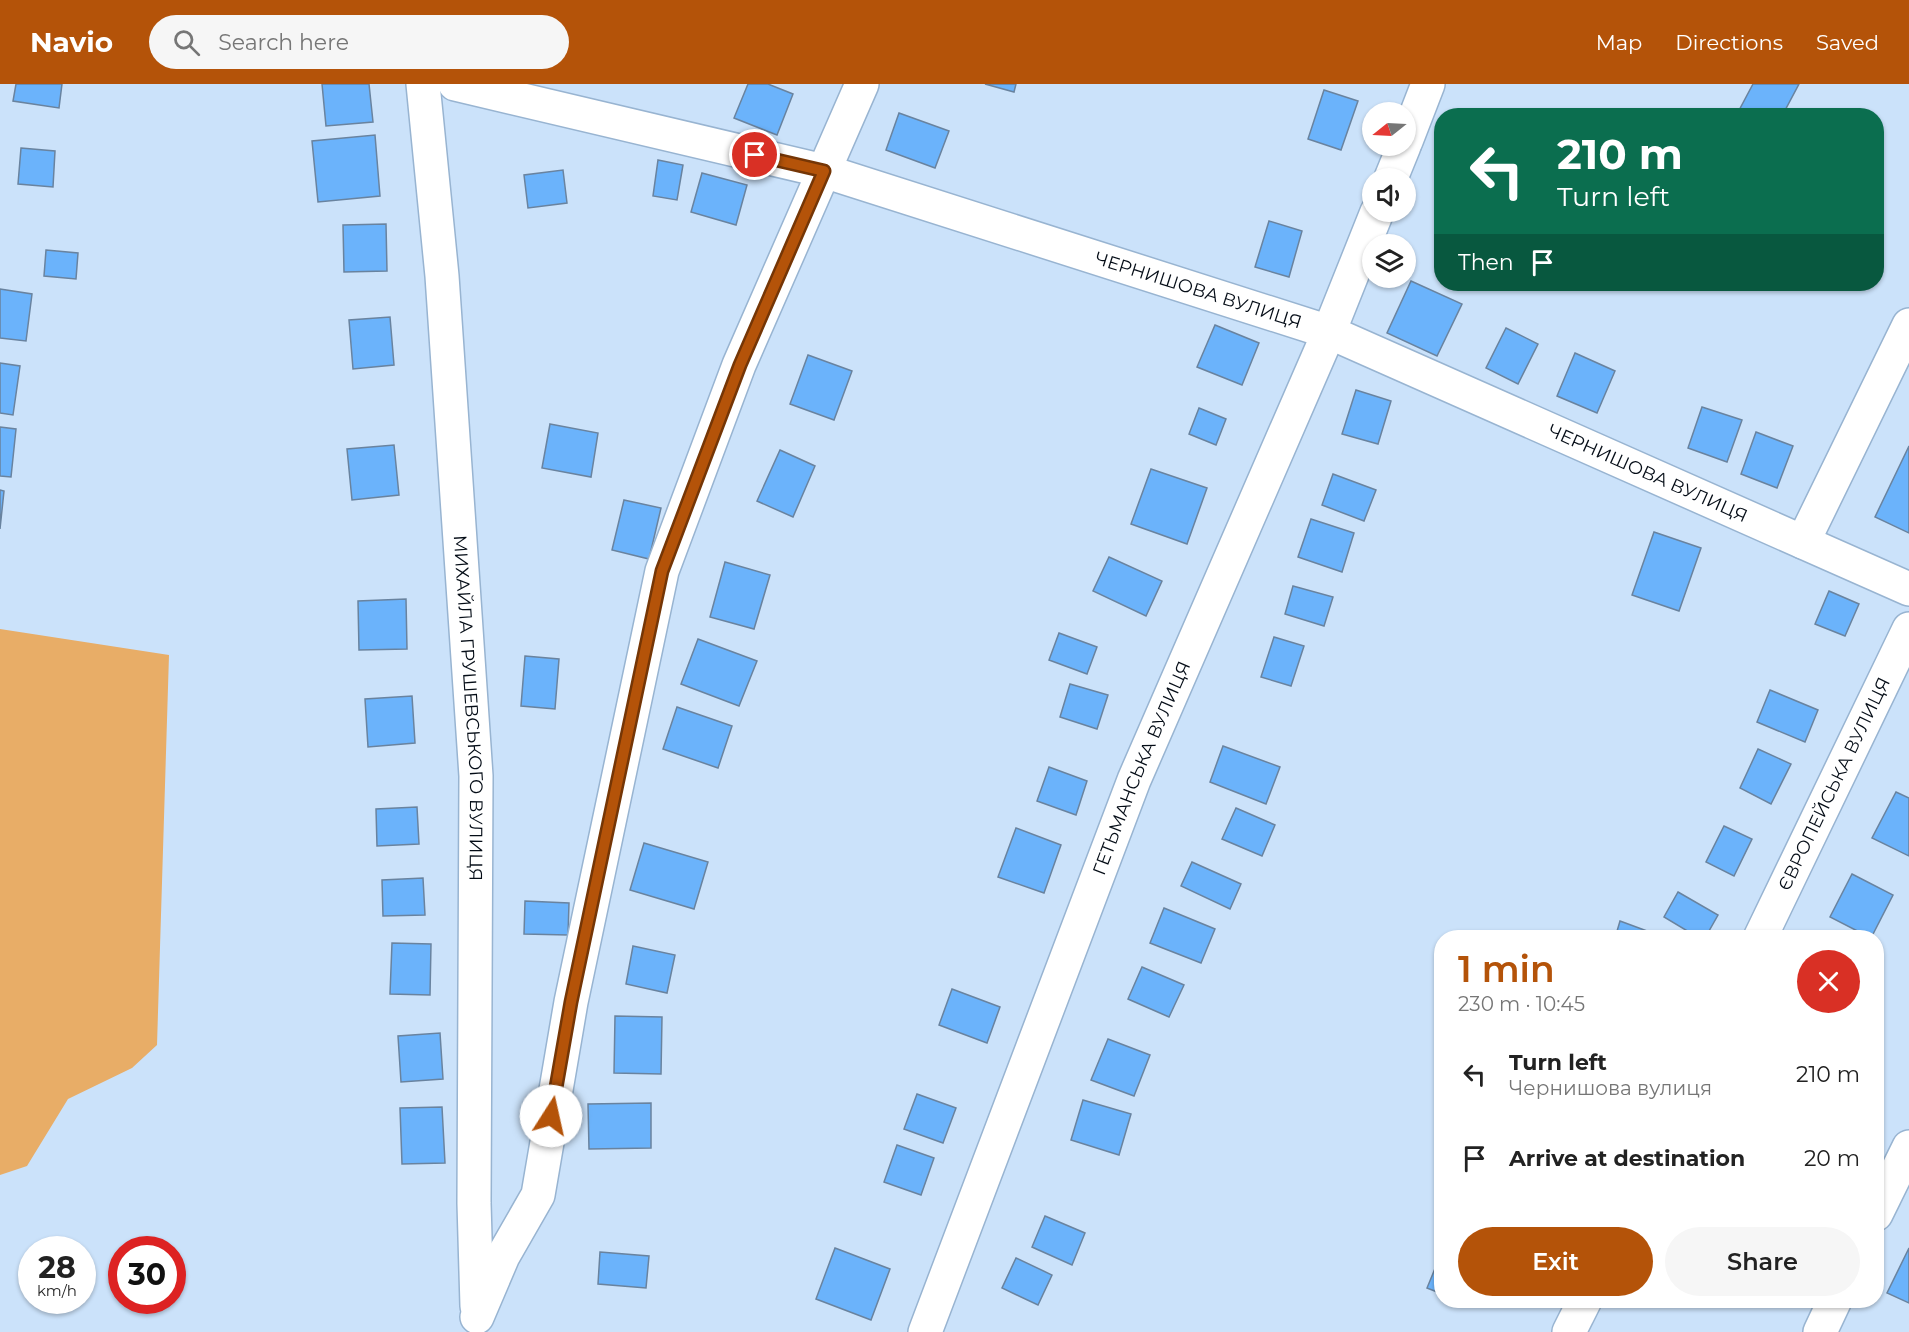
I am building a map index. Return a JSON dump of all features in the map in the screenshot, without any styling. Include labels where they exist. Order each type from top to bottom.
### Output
[{"type":"street","name":"МИХАЙЛА ГРУШЕВСЬКОГО ВУЛИЦЯ","points":[[423,84],[442,276],[476,776],[474,1203],[477,1325]]},
{"type":"street","name":"ЧЕРНИШОВА ВУЛИЦЯ","points":[[455,84],[824,171],[1329,332],[1909,589]]},
{"type":"street","points":[[477,1325],[503,1256],[538,1195],[571,1002],[662,571],[740,365],[862,84]]},
{"type":"street","points":[[1416,115],[1428,84]]},
{"type":"street","name":"ГЕТЬМАНСЬКА ВУЛИЦЯ","points":[[925,1332],[1134,780],[1329,332],[1373,222]]},
{"type":"street","points":[[1803,542],[1909,326]]},
{"type":"street","name":"ЄВРОПЕЙСЬКА ВУЛИЦЯ","points":[[1764,930],[1909,629]]},
{"type":"street","points":[[1884,1198],[1909,1147]]},
{"type":"street","points":[[1569,1332],[1580,1308]]},
{"type":"street","points":[[1820,1332],[1831,1308]]},
{"type":"shaded area","points":[[0,629],[169,655],[157,1045],[132,1068],[68,1099],[27,1166],[0,1175]]},
{"type":"building","points":[[16,84],[62,84],[59,108],[13,101]]},
{"type":"building","points":[[322,84],[369,84],[373,122],[326,126]]},
{"type":"building","points":[[748,84],[768,84],[793,94],[777,135],[734,118]]},
{"type":"building","points":[[985,84],[1016,84],[1014,92]]},
{"type":"building","points":[[1753,84],[1799,84],[1786,108],[1740,108]]},
{"type":"building","points":[[1324,90],[1358,101],[1341,150],[1308,139]]},
{"type":"building","points":[[899,113],[949,131],[935,168],[886,150]]},
{"type":"building","points":[[375,135],[380,196],[318,202],[312,141]]},
{"type":"building","points":[[21,148],[55,151],[53,187],[18,184]]},
{"type":"building","points":[[658,160],[683,165],[677,200],[653,196]]},
{"type":"building","points":[[563,170],[567,203],[528,208],[524,175]]},
{"type":"building","points":[[702,173],[747,185],[736,225],[691,212]]},
{"type":"building","points":[[1269,221],[1302,231],[1289,277],[1255,267]]},
{"type":"building","points":[[386,224],[387,271],[344,272],[343,225]]},
{"type":"building","points":[[46,250],[78,253],[76,279],[44,276]]},
{"type":"building","points":[[1416,283],[1462,304],[1437,356],[1387,333],[1408,288],[1416,288]]},
{"type":"building","points":[[0,289],[32,294],[26,341],[0,338]]},
{"type":"building","points":[[390,317],[394,365],[353,369],[349,320]]},
{"type":"building","points":[[1215,325],[1259,343],[1242,385],[1197,367]]},
{"type":"building","points":[[1506,328],[1538,344],[1518,384],[1486,368]]},
{"type":"building","points":[[1575,353],[1615,371],[1597,413],[1557,396]]},
{"type":"building","points":[[808,355],[852,371],[834,420],[790,404]]},
{"type":"building","points":[[0,363],[20,366],[13,415],[0,413]]},
{"type":"building","points":[[1356,390],[1391,401],[1378,444],[1342,434]]},
{"type":"building","points":[[1702,407],[1742,420],[1727,462],[1688,448]]},
{"type":"building","points":[[1199,408],[1226,419],[1216,445],[1189,434]]},
{"type":"building","points":[[550,424],[598,433],[591,477],[542,468]]},
{"type":"building","points":[[0,427],[16,429],[11,477],[0,476]]},
{"type":"building","points":[[1756,432],[1793,446],[1777,488],[1741,474]]},
{"type":"building","points":[[394,445],[399,495],[352,500],[347,449]]},
{"type":"building","points":[[1909,446],[1909,533],[1875,517]]},
{"type":"building","points":[[780,450],[815,466],[793,517],[757,501]]},
{"type":"building","points":[[1151,469],[1207,488],[1187,544],[1131,524]]},
{"type":"building","points":[[1333,474],[1376,490],[1364,521],[1322,505]]},
{"type":"building","points":[[0,490],[4,491],[0,529]]},
{"type":"building","points":[[624,500],[661,508],[649,559],[612,550]]},
{"type":"building","points":[[1311,519],[1354,533],[1342,572],[1298,557]]},
{"type":"building","points":[[1654,532],[1701,548],[1679,611],[1632,595]]},
{"type":"building","points":[[1109,557],[1162,581],[1146,616],[1093,591]]},
{"type":"building","points":[[725,562],[770,575],[754,629],[710,617]]},
{"type":"building","points":[[1293,586],[1333,597],[1324,626],[1285,614]]},
{"type":"building","points":[[1829,591],[1859,604],[1845,636],[1815,624]]},
{"type":"building","points":[[406,599],[407,649],[359,650],[358,601]]},
{"type":"building","points":[[1059,633],[1097,647],[1087,674],[1049,660]]},
{"type":"building","points":[[1274,637],[1304,646],[1291,686],[1261,677]]},
{"type":"building","points":[[698,639],[757,661],[739,706],[681,684]]},
{"type":"building","points":[[525,656],[559,659],[555,709],[521,706]]},
{"type":"building","points":[[1070,684],[1108,695],[1097,729],[1060,717]]},
{"type":"building","points":[[1770,690],[1818,710],[1805,742],[1757,722]]},
{"type":"building","points":[[412,696],[415,743],[368,747],[365,699]]},
{"type":"building","points":[[677,707],[732,726],[718,768],[663,749]]},
{"type":"building","points":[[1223,746],[1280,767],[1266,804],[1210,782]]},
{"type":"building","points":[[1758,749],[1791,764],[1771,804],[1740,788]]},
{"type":"building","points":[[1049,767],[1087,781],[1076,815],[1037,801]]},
{"type":"building","points":[[1896,792],[1909,798],[1909,856],[1872,838]]},
{"type":"building","points":[[417,807],[419,844],[377,846],[376,809]]},
{"type":"building","points":[[1236,808],[1275,825],[1262,856],[1222,839]]},
{"type":"building","points":[[1724,826],[1752,839],[1734,876],[1706,862]]},
{"type":"building","points":[[1016,828],[1061,845],[1044,893],[998,877]]},
{"type":"building","points":[[644,843],[708,862],[694,909],[630,890]]},
{"type":"building","points":[[1192,862],[1241,884],[1230,909],[1181,886]]},
{"type":"building","points":[[1852,874],[1893,895],[1875,930],[1855,930],[1830,917]]},
{"type":"building","points":[[423,878],[425,915],[383,916],[382,880]]},
{"type":"building","points":[[1678,892],[1718,915],[1710,930],[1686,930],[1664,917]]},
{"type":"building","points":[[525,901],[569,903],[568,935],[524,934]]},
{"type":"building","points":[[1164,908],[1215,929],[1201,963],[1150,943]]},
{"type":"building","points":[[1620,921],[1644,930],[1617,930]]},
{"type":"building","points":[[392,943],[431,944],[430,995],[390,994]]},
{"type":"building","points":[[633,946],[675,955],[667,993],[626,984]]},
{"type":"building","points":[[1142,967],[1184,985],[1169,1017],[1128,999]]},
{"type":"building","points":[[952,989],[1000,1007],[987,1043],[939,1025]]},
{"type":"building","points":[[615,1016],[662,1017],[661,1074],[614,1073]]},
{"type":"building","points":[[440,1033],[443,1079],[401,1082],[398,1036]]},
{"type":"building","points":[[1108,1039],[1150,1055],[1134,1096],[1091,1080]]},
{"type":"building","points":[[917,1094],[956,1108],[943,1143],[904,1129]]},
{"type":"building","points":[[1083,1100],[1131,1114],[1119,1155],[1071,1140]]},
{"type":"building","points":[[651,1103],[651,1148],[589,1149],[588,1104]]},
{"type":"building","points":[[442,1107],[445,1163],[402,1164],[400,1108]]},
{"type":"building","points":[[897,1145],[934,1158],[921,1195],[884,1182]]},
{"type":"building","points":[[1045,1216],[1085,1233],[1072,1265],[1032,1247]]},
{"type":"building","points":[[835,1248],[890,1269],[871,1320],[816,1299]]},
{"type":"building","points":[[1909,1248],[1909,1303],[1887,1293]]},
{"type":"building","points":[[600,1252],[649,1256],[646,1288],[598,1284]]},
{"type":"building","points":[[1016,1258],[1052,1275],[1038,1305],[1002,1288]]},
{"type":"building","points":[[1434,1271],[1434,1291],[1427,1288]]},
{"type":"route","points":[[551,1116],[571,1002],[662,571],[740,365],[824,171],[755,155]]}]
